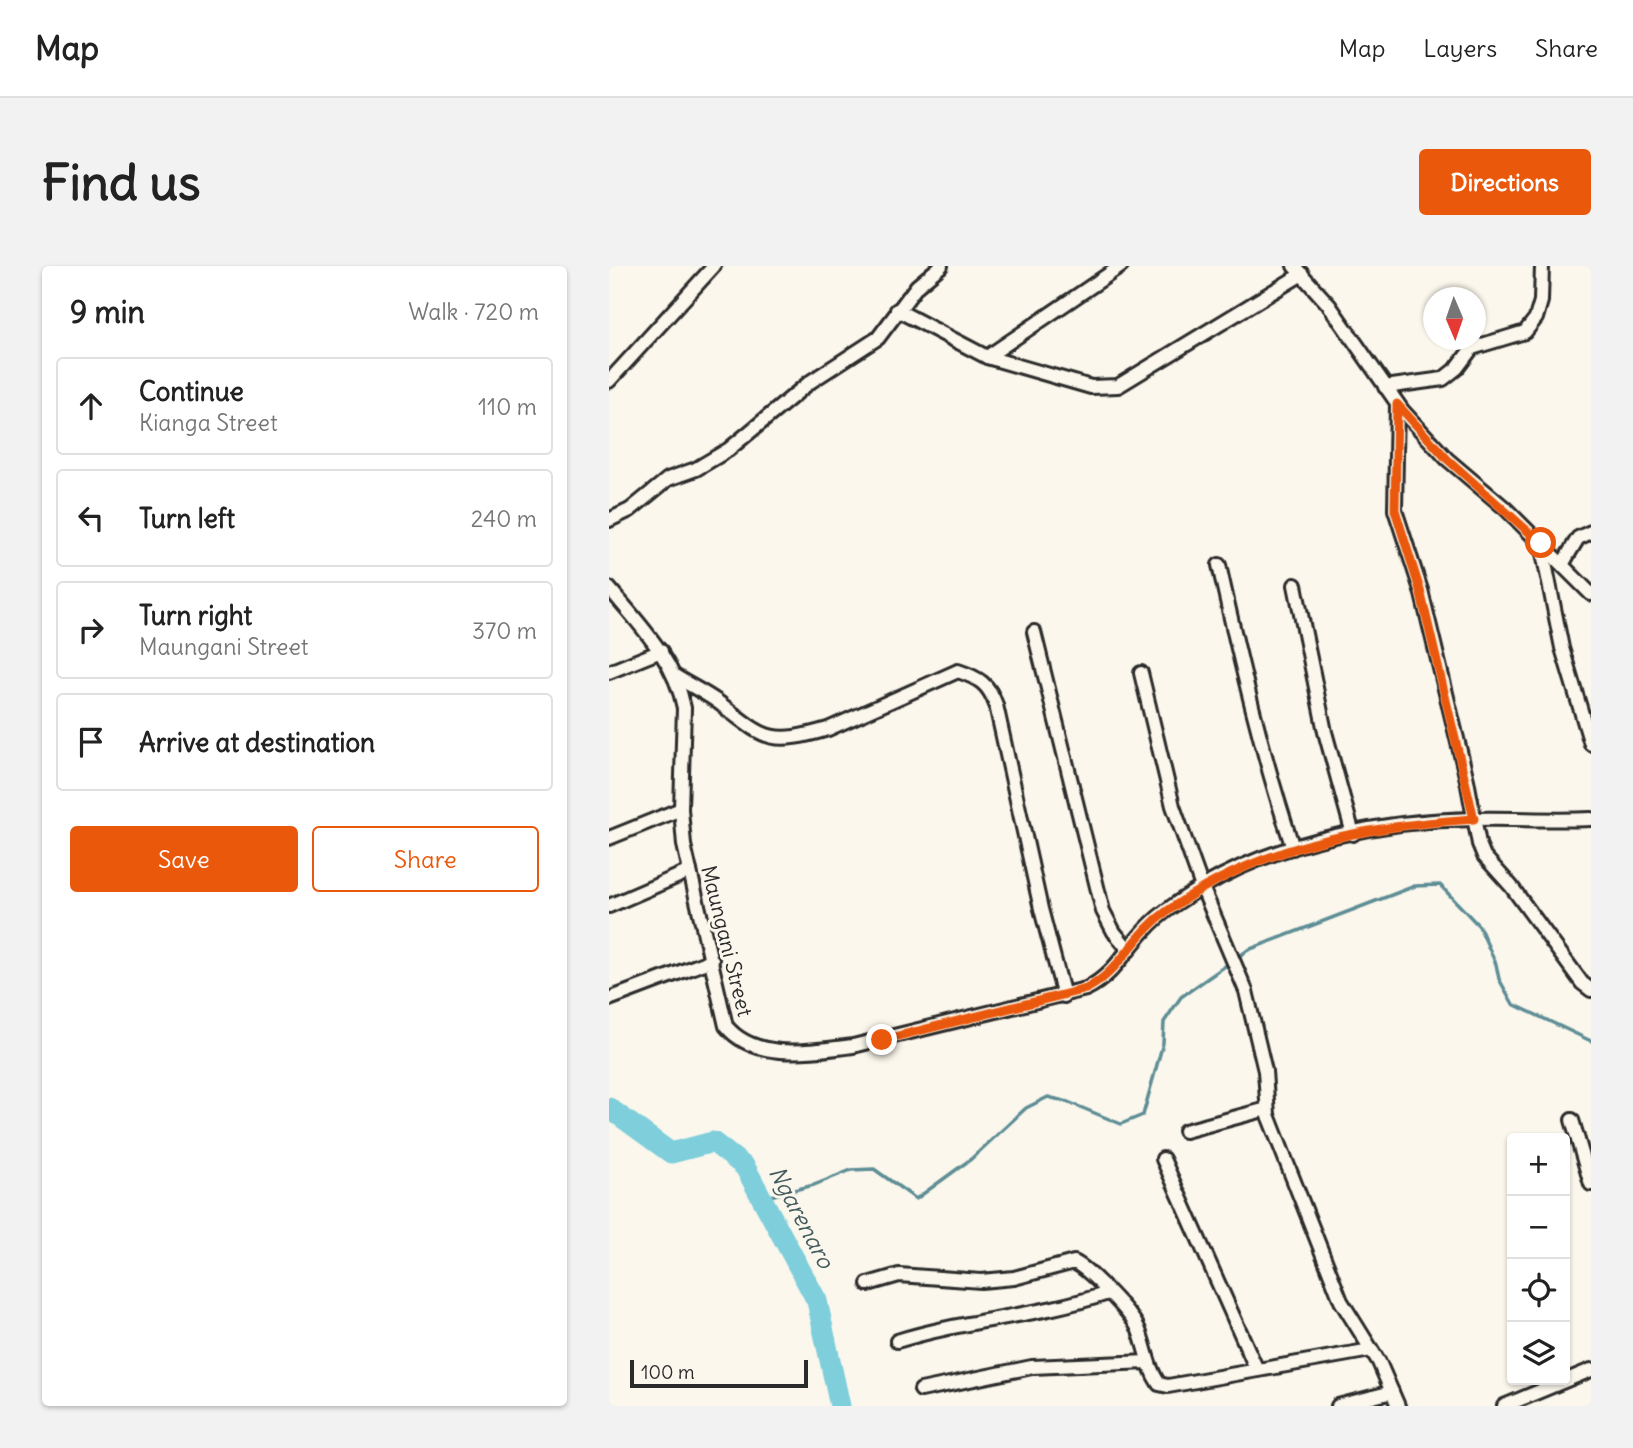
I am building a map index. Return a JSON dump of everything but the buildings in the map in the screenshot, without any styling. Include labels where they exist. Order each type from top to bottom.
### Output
[{"type":"street","points":[[609,381],[714,266]]},
{"type":"street","points":[[609,520],[630,510],[669,479],[696,470],[728,450],[810,382],[878,338],[917,286],[941,266]]},
{"type":"street","points":[[987,357],[1121,266]]},
{"type":"street","points":[[1385,387],[1443,379],[1457,368],[1472,348],[1525,332],[1536,318],[1541,301],[1542,266]]},
{"type":"street","points":[[897,310],[987,357],[1091,387],[1118,386],[1298,270],[1329,305],[1397,404],[1447,459],[1563,563],[1591,594]]},
{"type":"street","points":[[1397,404],[1395,510],[1420,590],[1484,856],[1511,886],[1582,983],[1591,990]]},
{"type":"street","points":[[1563,563],[1578,538],[1591,532]]},
{"type":"street","points":[[1541,543],[1562,648],[1591,744]]},
{"type":"street","points":[[1219,565],[1253,711],[1293,848]]},
{"type":"street","points":[[1295,585],[1325,732],[1353,834]]},
{"type":"street","name":"Maungani Street","points":[[609,588],[661,651],[674,676],[684,708],[681,809],[690,871],[726,1026],[737,1040],[768,1049],[821,1050],[853,1046],[1064,996],[1104,980],[1145,929],[1202,887],[1231,870],[1293,848],[1412,823],[1474,819],[1591,819]]},
{"type":"street","points":[[1034,632],[1103,911],[1114,932],[1129,950]]},
{"type":"street","points":[[609,672],[661,651]]},
{"type":"street","points":[[674,676],[710,697],[753,730],[777,737],[806,735],[828,729],[958,671],[977,677],[991,690],[996,705],[1041,909],[1064,996]]},
{"type":"street","points":[[1141,673],[1173,806],[1202,887],[1246,991],[1265,1072],[1267,1109],[1290,1176],[1311,1220],[1341,1301],[1371,1350],[1398,1406]]},
{"type":"street","points":[[609,838],[681,809]]},
{"type":"street","points":[[609,905],[690,871]]},
{"type":"street","points":[[609,999],[712,960]]},
{"type":"street","points":[[1185,1131],[1267,1109]]},
{"type":"street","points":[[1572,1120],[1588,1162],[1591,1184]]},
{"type":"street","points":[[1163,1159],[1257,1370]]},
{"type":"street","points":[[868,1284],[899,1275],[981,1281],[1014,1278],[1074,1262],[1108,1293],[1137,1327],[1148,1362],[1159,1384],[1168,1386],[1371,1350]]},
{"type":"street","points":[[897,1341],[965,1322],[1037,1314],[1108,1293]]},
{"type":"street","points":[[921,1390],[1032,1367],[1148,1362]]},
{"type":"street","points":[[1504,1406],[1591,1370]]},
{"type":"street","points":[[1338,1406],[1392,1392]]},
{"type":"waterway","points":[[762,1198],[814,1185],[851,1170],[874,1169],[916,1199],[971,1159],[1026,1108],[1048,1097],[1068,1102],[1121,1124],[1143,1115],[1163,1043],[1164,1022],[1181,997],[1248,950],[1415,886],[1440,885],[1479,926],[1496,964],[1499,979],[1513,1004],[1591,1041]]},
{"type":"waterway","name":"Ngarenaro","points":[[609,1108],[671,1153],[713,1142],[745,1167],[817,1301],[840,1406]]},
{"type":"route","points":[[882,1040],[1086,989],[1104,980],[1145,929],[1164,913],[1231,870],[1257,860],[1293,848],[1378,828],[1474,819],[1459,745],[1420,590],[1395,510],[1397,404],[1447,459],[1541,543]]}]
